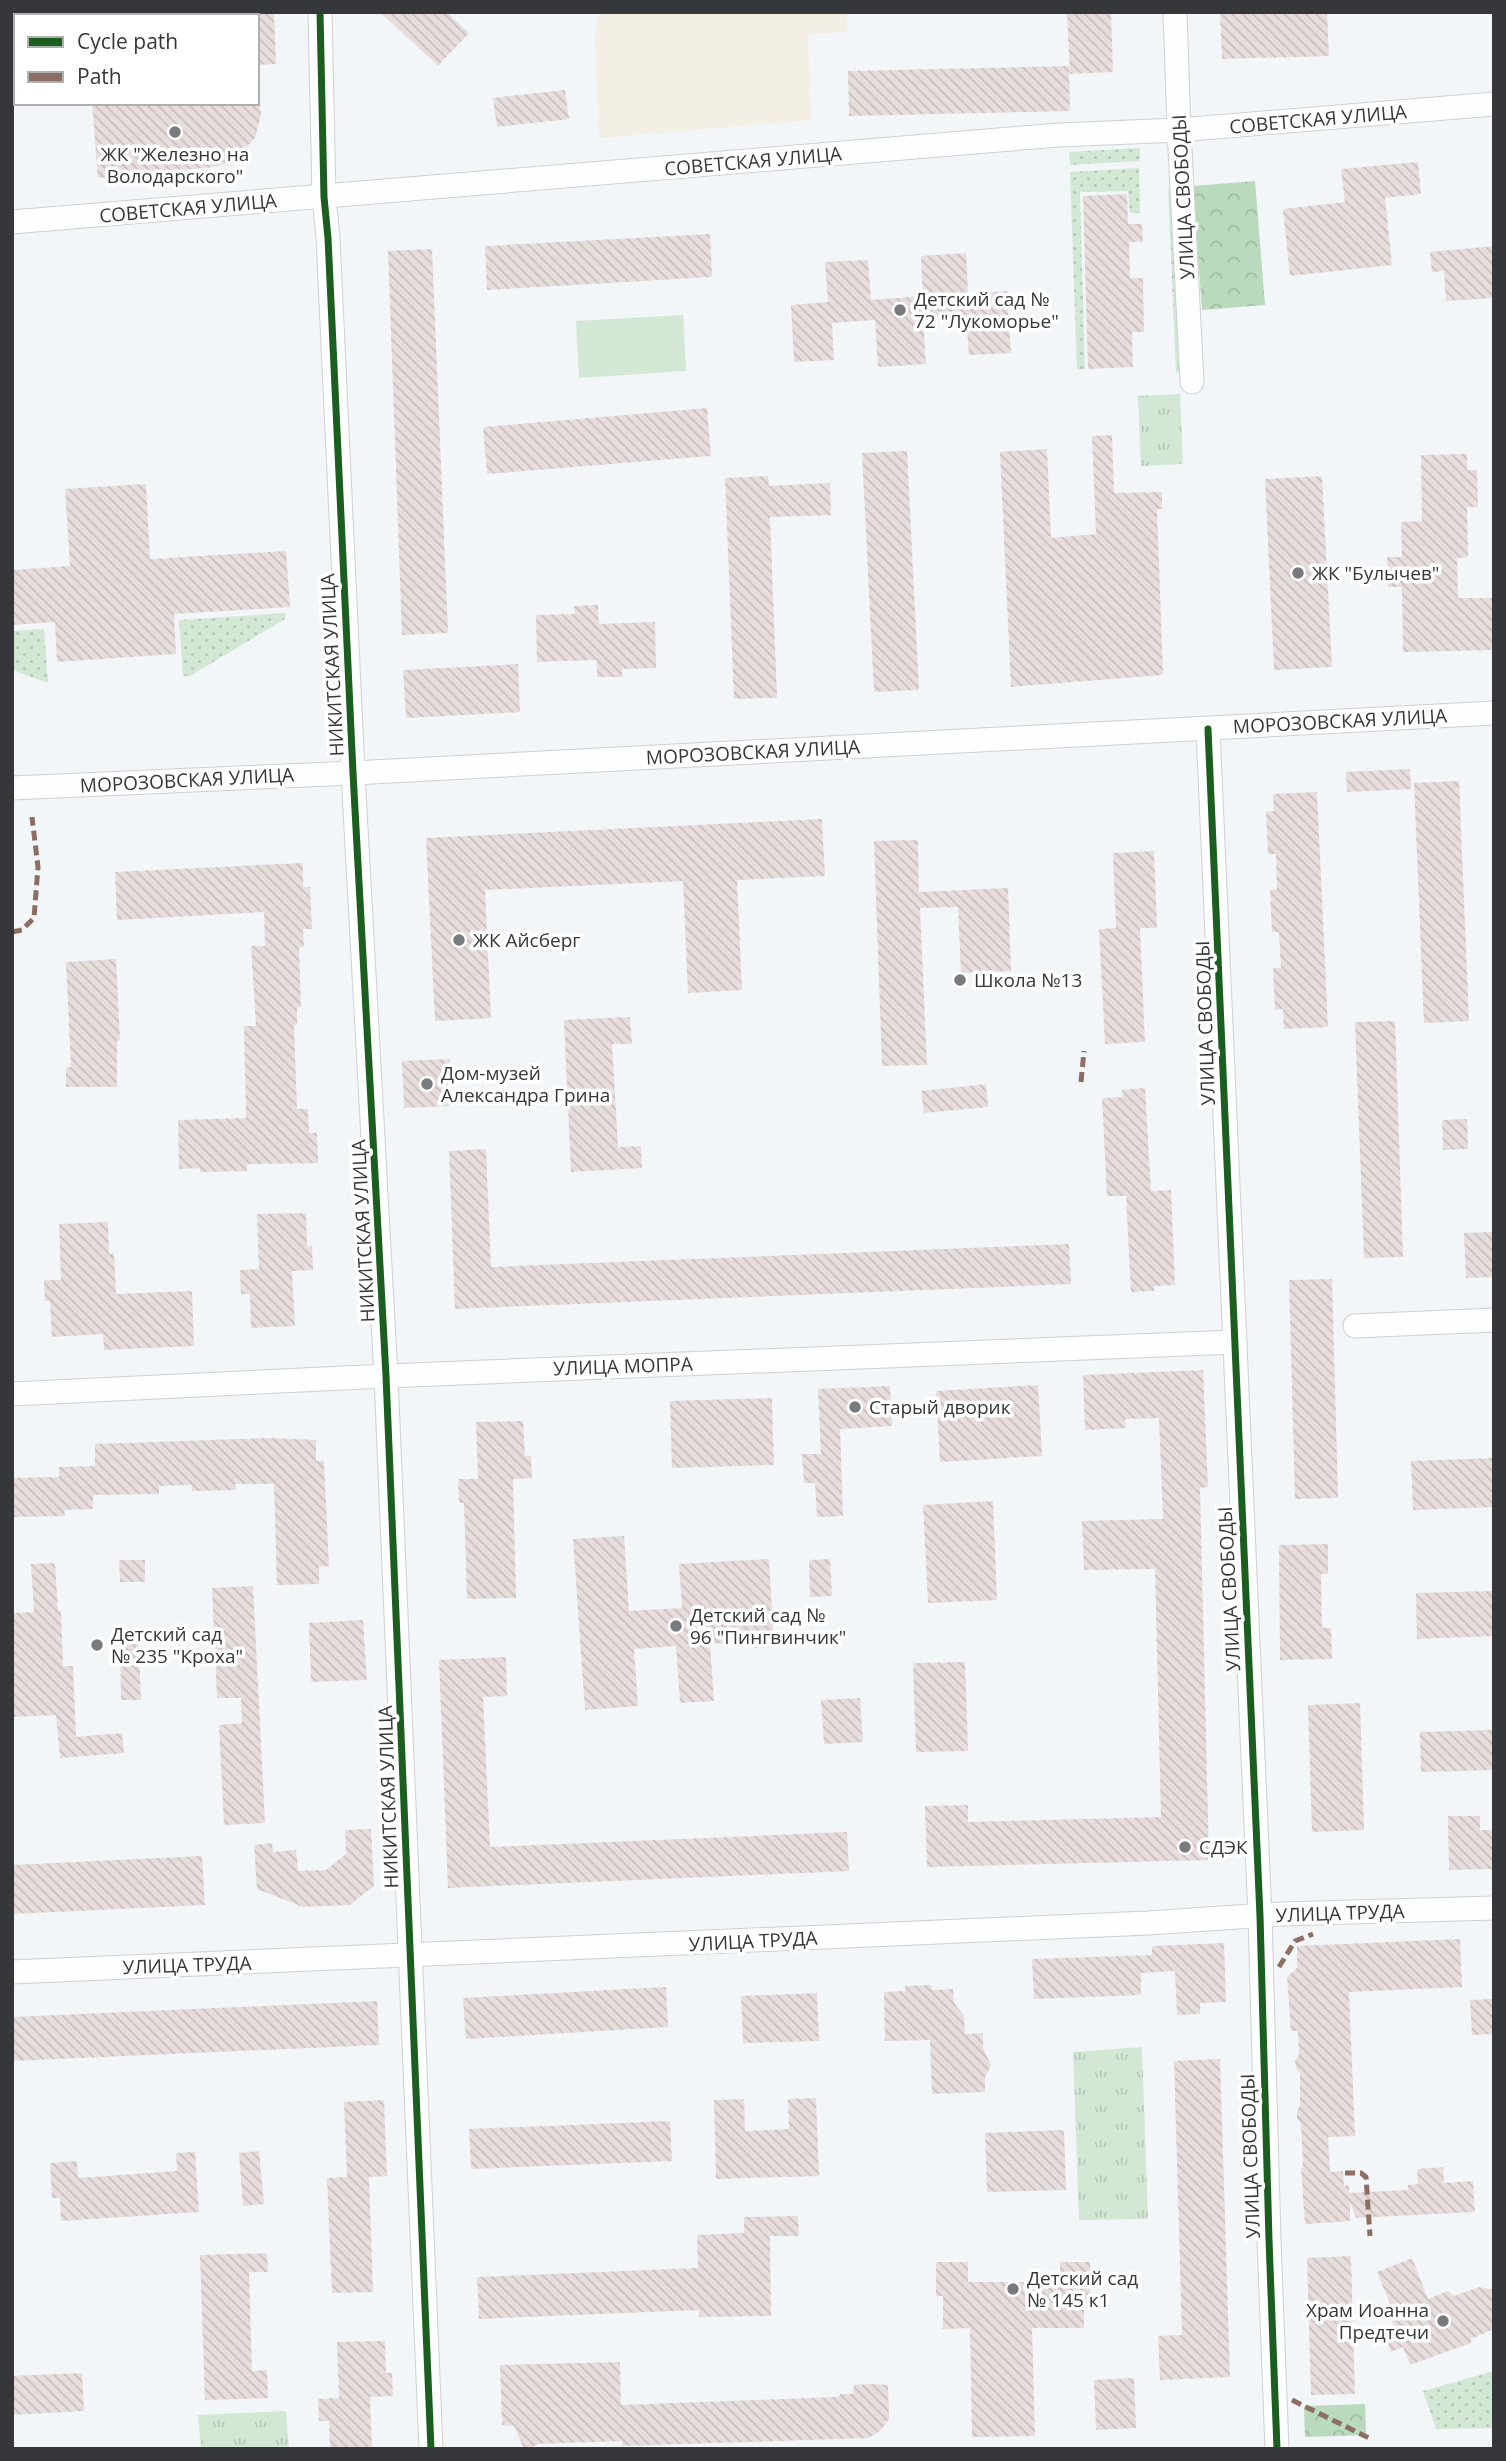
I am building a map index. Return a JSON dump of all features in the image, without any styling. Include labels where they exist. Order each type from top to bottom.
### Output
[{"type":"street","name":"НИКИТСКАЯ УЛИЦА","points":[[320,12],[324,197],[330,265],[353,773],[387,1376],[431,2449]]},
{"type":"street","name":"УЛИЦА СВОБОДЫ","points":[[1175,12],[1192,382]]},
{"type":"street","name":"СОВЕТСКАЯ УЛИЦА","points":[[12,222],[1059,135],[1179,130],[1494,104]]},
{"type":"street","name":"МОРОЗОВСКАЯ УЛИЦА","points":[[12,788],[353,773],[1494,713]]},
{"type":"street","name":"УЛИЦА СВОБОДЫ","points":[[1208,729],[1260,1916],[1277,2449]]},
{"type":"street","points":[[1355,1326],[1494,1320]]},
{"type":"street","name":"УЛИЦА МОПРА","points":[[12,1394],[1235,1342]]},
{"type":"street","name":"УЛИЦА ТРУДА","points":[[12,1972],[1135,1924],[1260,1916],[1494,1908]]},
{"type":"shaded area","points":[[598,12],[848,12],[846,32],[808,34],[811,120],[599,138],[595,39]]},
{"type":"green space","points":[[1140,148],[1140,161],[1070,165],[1069,152]]},
{"type":"green space","points":[[1139,168],[1140,213],[1130,213],[1128,191],[1080,192],[1085,369],[1077,370],[1070,172]]},
{"type":"green space","points":[[1255,181],[1265,305],[1202,310],[1193,186]]},
{"type":"green space","points":[[1168,189],[1177,189],[1185,372],[1176,372]]},
{"type":"green space","points":[[683,315],[686,371],[579,378],[576,321]]},
{"type":"green space","points":[[1180,394],[1183,464],[1141,466],[1138,396]]},
{"type":"green space","points":[[286,613],[285,619],[190,676],[183,676],[179,620]]},
{"type":"green space","points":[[44,629],[48,683],[12,670],[12,631]]},
{"type":"green space","points":[[1142,2047],[1148,2219],[1079,2220],[1073,2052]]},
{"type":"green space","points":[[1494,2371],[1494,2428],[1436,2429],[1423,2391]]},
{"type":"green space","points":[[1365,2404],[1366,2435],[1305,2437],[1304,2406]]},
{"type":"green space","points":[[286,2411],[289,2449],[201,2449],[198,2415]]},
{"type":"building","points":[[274,12],[276,64],[259,65],[257,14]]},
{"type":"building","points":[[380,12],[447,12],[469,33],[438,66]]},
{"type":"building","points":[[1067,12],[1111,12],[1113,72],[1070,74]]},
{"type":"building","points":[[1220,12],[1327,12],[1329,56],[1222,59]]},
{"type":"building","points":[[1069,66],[1070,111],[849,116],[848,71]]},
{"type":"building","points":[[565,90],[569,119],[497,127],[493,98]]},
{"type":"building","name":"ЖК \"Железно на Володарского\"","points":[[260,103],[261,115],[255,138],[236,158],[226,163],[213,167],[98,178],[92,105]]},
{"type":"building","points":[[1418,162],[1421,194],[1385,198],[1392,265],[1290,276],[1283,209],[1345,202],[1341,169]]},
{"type":"building","points":[[1127,194],[1128,224],[1142,224],[1143,242],[1129,242],[1130,278],[1143,278],[1144,332],[1132,332],[1133,367],[1088,369],[1083,196]]},
{"type":"building","points":[[710,234],[712,277],[487,290],[485,246]]},
{"type":"building","points":[[1494,246],[1494,298],[1446,301],[1444,271],[1432,272],[1430,252]]},
{"type":"building","points":[[432,249],[448,633],[402,635],[388,251]]},
{"type":"building","name":"Детский сад № 72 \"Лукоморье\"","points":[[966,253],[968,294],[1007,291],[1011,353],[969,355],[966,315],[923,318],[926,364],[878,367],[875,320],[832,323],[834,360],[794,362],[791,305],[828,302],[825,262],[868,260],[871,300],[923,296],[921,256]]},
{"type":"building","points":[[707,408],[711,456],[487,474],[483,427]]},
{"type":"building","points":[[1112,435],[1114,493],[1162,492],[1162,509],[1157,509],[1163,675],[1011,687],[1000,452],[1047,449],[1051,538],[1096,534],[1092,436]]},
{"type":"building","points":[[907,451],[919,690],[874,692],[862,453]]},
{"type":"building","points":[[1467,454],[1467,470],[1477,470],[1478,507],[1467,507],[1468,557],[1457,558],[1458,598],[1494,598],[1494,650],[1403,652],[1402,587],[1388,587],[1387,557],[1402,557],[1401,522],[1422,521],[1421,455]]},
{"type":"building","points":[[768,476],[769,486],[830,483],[831,515],[770,517],[777,698],[734,699],[725,478]]},
{"type":"building","name":"ЖК \"Булычев\"","points":[[1322,476],[1332,667],[1274,670],[1265,479]]},
{"type":"building","points":[[146,484],[150,559],[286,551],[290,607],[174,614],[176,654],[57,662],[55,622],[12,625],[12,570],[70,566],[65,489]]},
{"type":"building","points":[[598,605],[599,624],[655,622],[656,668],[622,669],[622,677],[597,677],[597,660],[537,662],[536,615],[575,614],[574,606]]},
{"type":"building","points":[[518,664],[520,712],[406,718],[403,670]]},
{"type":"building","points":[[1410,769],[1411,789],[1347,792],[1346,772]]},
{"type":"building","points":[[1459,781],[1469,1021],[1424,1023],[1414,783]]},
{"type":"building","points":[[1317,792],[1328,1027],[1284,1029],[1283,1009],[1275,1010],[1273,968],[1281,968],[1279,932],[1272,932],[1270,890],[1277,890],[1276,854],[1268,854],[1266,812],[1274,811],[1273,794]]},
{"type":"building","name":"ЖК Айсберг","points":[[822,819],[825,876],[737,880],[742,990],[688,993],[683,881],[485,890],[491,1018],[435,1021],[426,838]]},
{"type":"building","points":[[918,840],[919,892],[1008,888],[1011,971],[961,973],[958,907],[920,908],[927,1065],[882,1066],[874,841]]},
{"type":"building","points":[[1154,851],[1157,928],[1140,928],[1145,1042],[1105,1044],[1099,929],[1116,928],[1113,853]]},
{"type":"building","points":[[303,863],[303,887],[310,887],[312,929],[303,929],[304,947],[299,947],[301,1007],[297,1007],[297,1025],[294,1025],[297,1109],[308,1109],[309,1133],[317,1133],[318,1163],[247,1164],[247,1171],[200,1172],[200,1168],[179,1169],[178,1120],[246,1118],[244,1026],[256,1026],[251,946],[265,946],[264,912],[117,920],[115,872]]},
{"type":"building","points":[[116,959],[120,1040],[117,1041],[117,1087],[66,1087],[66,1067],[71,1067],[66,962]]},
{"type":"building","points":[[630,1017],[632,1044],[612,1044],[618,1147],[641,1146],[642,1168],[571,1172],[564,1020]]},
{"type":"building","points":[[1395,1021],[1403,1257],[1364,1258],[1355,1022]]},
{"type":"building","name":"Дом-музей Александра Грина","points":[[450,1059],[451,1106],[404,1108],[402,1061]]},
{"type":"building","points":[[986,1084],[988,1107],[924,1113],[921,1091]]},
{"type":"building","points":[[1145,1088],[1151,1191],[1171,1190],[1175,1285],[1154,1286],[1154,1291],[1131,1292],[1126,1196],[1107,1196],[1102,1098],[1123,1097],[1122,1090]]},
{"type":"building","points":[[1467,1119],[1468,1149],[1443,1150],[1442,1120]]},
{"type":"building","points":[[486,1149],[491,1267],[1069,1244],[1071,1284],[455,1309],[449,1151]]},
{"type":"building","points":[[306,1213],[307,1247],[312,1246],[313,1270],[292,1271],[295,1326],[251,1328],[250,1294],[241,1294],[240,1270],[259,1269],[257,1214]]},
{"type":"building","points":[[108,1222],[109,1254],[114,1253],[116,1294],[192,1291],[194,1346],[104,1350],[103,1334],[52,1337],[50,1301],[45,1301],[44,1280],[61,1280],[59,1224]]},
{"type":"building","points":[[1494,1232],[1494,1277],[1466,1278],[1464,1233]]},
{"type":"building","points":[[1332,1279],[1338,1498],[1295,1499],[1289,1280]]},
{"type":"building","points":[[1203,1370],[1208,1487],[1200,1488],[1209,1860],[927,1867],[925,1806],[968,1805],[968,1822],[1161,1817],[1155,1569],[1084,1570],[1082,1521],[1163,1519],[1159,1418],[1125,1419],[1126,1428],[1085,1430],[1083,1375]]},
{"type":"building","points":[[1038,1385],[1042,1456],[940,1462],[936,1391]]},
{"type":"building","points":[[890,1386],[892,1426],[840,1429],[843,1516],[817,1517],[815,1483],[804,1483],[802,1454],[821,1454],[818,1389]]},
{"type":"building","points":[[772,1398],[774,1465],[672,1468],[670,1401]]},
{"type":"building","points":[[523,1421],[525,1456],[531,1456],[532,1478],[513,1479],[516,1598],[467,1599],[464,1503],[459,1503],[458,1479],[478,1479],[476,1422]]},
{"type":"building","points":[[271,1438],[316,1440],[316,1461],[324,1461],[329,1566],[319,1567],[319,1584],[277,1585],[274,1484],[235,1484],[236,1490],[192,1491],[192,1485],[159,1486],[159,1494],[93,1495],[93,1509],[64,1510],[65,1516],[12,1517],[12,1478],[59,1477],[59,1467],[95,1466],[95,1444]]},
{"type":"building","points":[[1494,1458],[1494,1507],[1413,1510],[1411,1461]]},
{"type":"building","points":[[993,1501],[997,1600],[928,1603],[923,1505]]},
{"type":"building","name":"Детский сад № 96 \"Пингвинчик\"","points":[[624,1536],[629,1611],[682,1608],[679,1564],[769,1559],[774,1647],[754,1648],[753,1641],[710,1644],[714,1701],[680,1703],[676,1646],[634,1649],[638,1706],[585,1710],[573,1539]]},
{"type":"building","points":[[1328,1544],[1328,1574],[1321,1574],[1322,1628],[1331,1628],[1332,1659],[1280,1660],[1279,1545]]},
{"type":"building","points":[[830,1559],[832,1596],[810,1597],[809,1560]]},
{"type":"building","points":[[119,1560],[145,1560],[145,1582],[120,1582]]},
{"type":"building","points":[[55,1563],[58,1611],[61,1611],[63,1666],[73,1666],[76,1737],[122,1733],[124,1753],[60,1758],[56,1715],[12,1717],[12,1613],[34,1612],[31,1564]]},
{"type":"building","points":[[253,1586],[265,1823],[224,1825],[219,1725],[242,1723],[241,1698],[217,1698],[212,1588]]},
{"type":"building","points":[[1494,1591],[1494,1636],[1417,1639],[1416,1593]]},
{"type":"building","points":[[363,1620],[367,1680],[311,1682],[309,1623]]},
{"type":"building","points":[[120,1634],[138,1634],[141,1700],[121,1700]]},
{"type":"building","points":[[506,1657],[507,1696],[483,1697],[490,1847],[847,1832],[849,1871],[448,1888],[439,1660]]},
{"type":"building","points":[[965,1662],[968,1751],[916,1752],[913,1663]]},
{"type":"building","points":[[860,1698],[863,1742],[824,1744],[821,1700]]},
{"type":"building","points":[[1360,1703],[1364,1830],[1312,1832],[1308,1705]]},
{"type":"building","points":[[1494,1730],[1494,1770],[1421,1772],[1420,1732]]},
{"type":"building","points":[[1448,1816],[1480,1816],[1480,1830],[1494,1830],[1494,1869],[1449,1870]]},
{"type":"building","points":[[371,1829],[374,1886],[350,1905],[303,1907],[257,1889],[254,1845],[272,1843],[273,1852],[296,1850],[298,1871],[326,1870],[346,1854],[345,1830]]},
{"type":"building","points":[[202,1856],[205,1905],[12,1914],[12,1865]]},
{"type":"building","points":[[1460,1939],[1462,1987],[1349,1992],[1355,2136],[1328,2137],[1330,2172],[1343,2171],[1344,2186],[1349,2185],[1349,2193],[1408,2190],[1408,2185],[1418,2184],[1417,2169],[1443,2167],[1444,2183],[1473,2181],[1475,2212],[1356,2218],[1350,2202],[1350,2221],[1305,2224],[1301,2123],[1297,2119],[1300,2106],[1300,2073],[1295,2061],[1299,2055],[1298,2031],[1291,2031],[1287,1977],[1297,1968],[1297,1946]]},
{"type":"building","points":[[1224,1943],[1226,2002],[1200,2003],[1200,2014],[1177,2015],[1175,1971],[1141,1973],[1141,1995],[1034,1999],[1032,1959],[1152,1955],[1152,1946]]},
{"type":"building","points":[[931,1985],[932,1990],[953,1989],[954,2003],[964,2016],[965,2034],[983,2033],[983,2048],[991,2065],[985,2077],[985,2092],[932,2094],[930,2040],[885,2041],[884,1992],[905,1991],[905,1986]]},
{"type":"building","points":[[666,1987],[668,2027],[466,2039],[463,1998]]},
{"type":"building","points":[[817,1993],[819,2041],[743,2043],[741,1996]]},
{"type":"building","points":[[1494,1999],[1494,2034],[1472,2035],[1470,2000]]},
{"type":"building","points":[[377,2001],[379,2045],[12,2061],[12,2017]]},
{"type":"building","points":[[1220,2059],[1230,2377],[1160,2380],[1158,2336],[1182,2335],[1174,2061]]},
{"type":"building","points":[[816,2098],[819,2176],[716,2179],[714,2100],[744,2099],[745,2131],[789,2129],[788,2099]]},
{"type":"building","points":[[384,2100],[387,2176],[369,2177],[373,2292],[332,2293],[327,2178],[347,2177],[344,2102]]},
{"type":"building","points":[[670,2121],[672,2161],[471,2169],[469,2129]]},
{"type":"building","points":[[1064,2130],[1066,2190],[987,2192],[985,2133]]},
{"type":"building","points":[[259,2151],[264,2204],[243,2206],[239,2153]]},
{"type":"building","points":[[195,2152],[199,2212],[61,2221],[60,2198],[52,2198],[50,2163],[77,2161],[78,2178],[177,2171],[176,2153]]},
{"type":"building","points":[[798,2216],[799,2236],[770,2236],[771,2316],[699,2317],[699,2310],[479,2319],[477,2277],[698,2268],[697,2235],[744,2233],[744,2217]]},
{"type":"building","points":[[267,2253],[268,2272],[249,2272],[252,2371],[267,2370],[268,2398],[205,2400],[200,2255]]},
{"type":"building","points":[[1351,2256],[1355,2394],[1311,2395],[1307,2258]]},
{"type":"building","name":"Храм Иоанна Предтечи","points":[[1412,2258],[1428,2299],[1448,2291],[1454,2296],[1480,2287],[1494,2290],[1494,2329],[1471,2339],[1471,2343],[1410,2365],[1403,2347],[1391,2352],[1385,2336],[1396,2333],[1389,2313],[1393,2311],[1377,2272]]},
{"type":"building","points":[[936,2262],[968,2262],[968,2282],[1060,2282],[1060,2262],[1090,2262],[1090,2304],[1084,2304],[1084,2328],[1032,2328],[1035,2436],[972,2437],[970,2328],[943,2329],[943,2296],[936,2296]]},
{"type":"building","points":[[385,2341],[386,2373],[392,2373],[393,2396],[370,2397],[372,2449],[330,2449],[329,2421],[319,2421],[318,2399],[339,2398],[337,2342]]},
{"type":"building","points":[[620,2362],[621,2405],[838,2397],[840,2394],[853,2394],[854,2385],[874,2384],[888,2385],[889,2419],[880,2431],[869,2438],[622,2446],[622,2441],[538,2444],[529,2449],[524,2449],[514,2426],[502,2425],[500,2365]]},
{"type":"building","points":[[82,2373],[84,2411],[12,2415],[12,2376]]},
{"type":"building","points":[[1134,2378],[1136,2428],[1096,2430],[1094,2380]]},
{"type":"marked path","points":[[12,932],[22,930],[34,918],[38,867],[32,817]]},
{"type":"marked path","points":[[1081,1082],[1084,1051]]},
{"type":"marked path","points":[[1279,1967],[1295,1941],[1313,1934]]},
{"type":"marked path","points":[[1345,2173],[1361,2173],[1366,2177],[1370,2236]]},
{"type":"marked path","points":[[1292,2400],[1371,2439]]},
{"type":"cycle path","points":[[320,12],[324,197],[386,1376],[431,2449]]},
{"type":"cycle path","points":[[1208,729],[1260,1916],[1277,2449]]},
{"type":"place","name":"ЖК \"Железно на Володарского\"","points":[[175,132]]},
{"type":"place","name":"Детский сад № 72 \"Лукоморье\"","points":[[900,310]]},
{"type":"place","name":"ЖК \"Булычев\"","points":[[1298,573]]},
{"type":"place","name":"ЖК Айсберг","points":[[459,940]]},
{"type":"place","name":"Школа №13","points":[[960,980]]},
{"type":"place","name":"Дом-музей Александра Грина","points":[[427,1084]]},
{"type":"place","name":"Старый дворик","points":[[855,1407]]},
{"type":"place","name":"Детский сад № 96 \"Пингвинчик\"","points":[[676,1626]]},
{"type":"place","name":"Детский сад № 235 \"Кроха\"","points":[[97,1645]]},
{"type":"place","name":"СДЭК","points":[[1185,1847]]},
{"type":"place","name":"Детский сад № 145 к1","points":[[1013,2289]]},
{"type":"place","name":"Храм Иоанна Предтечи","points":[[1443,2321]]}]
